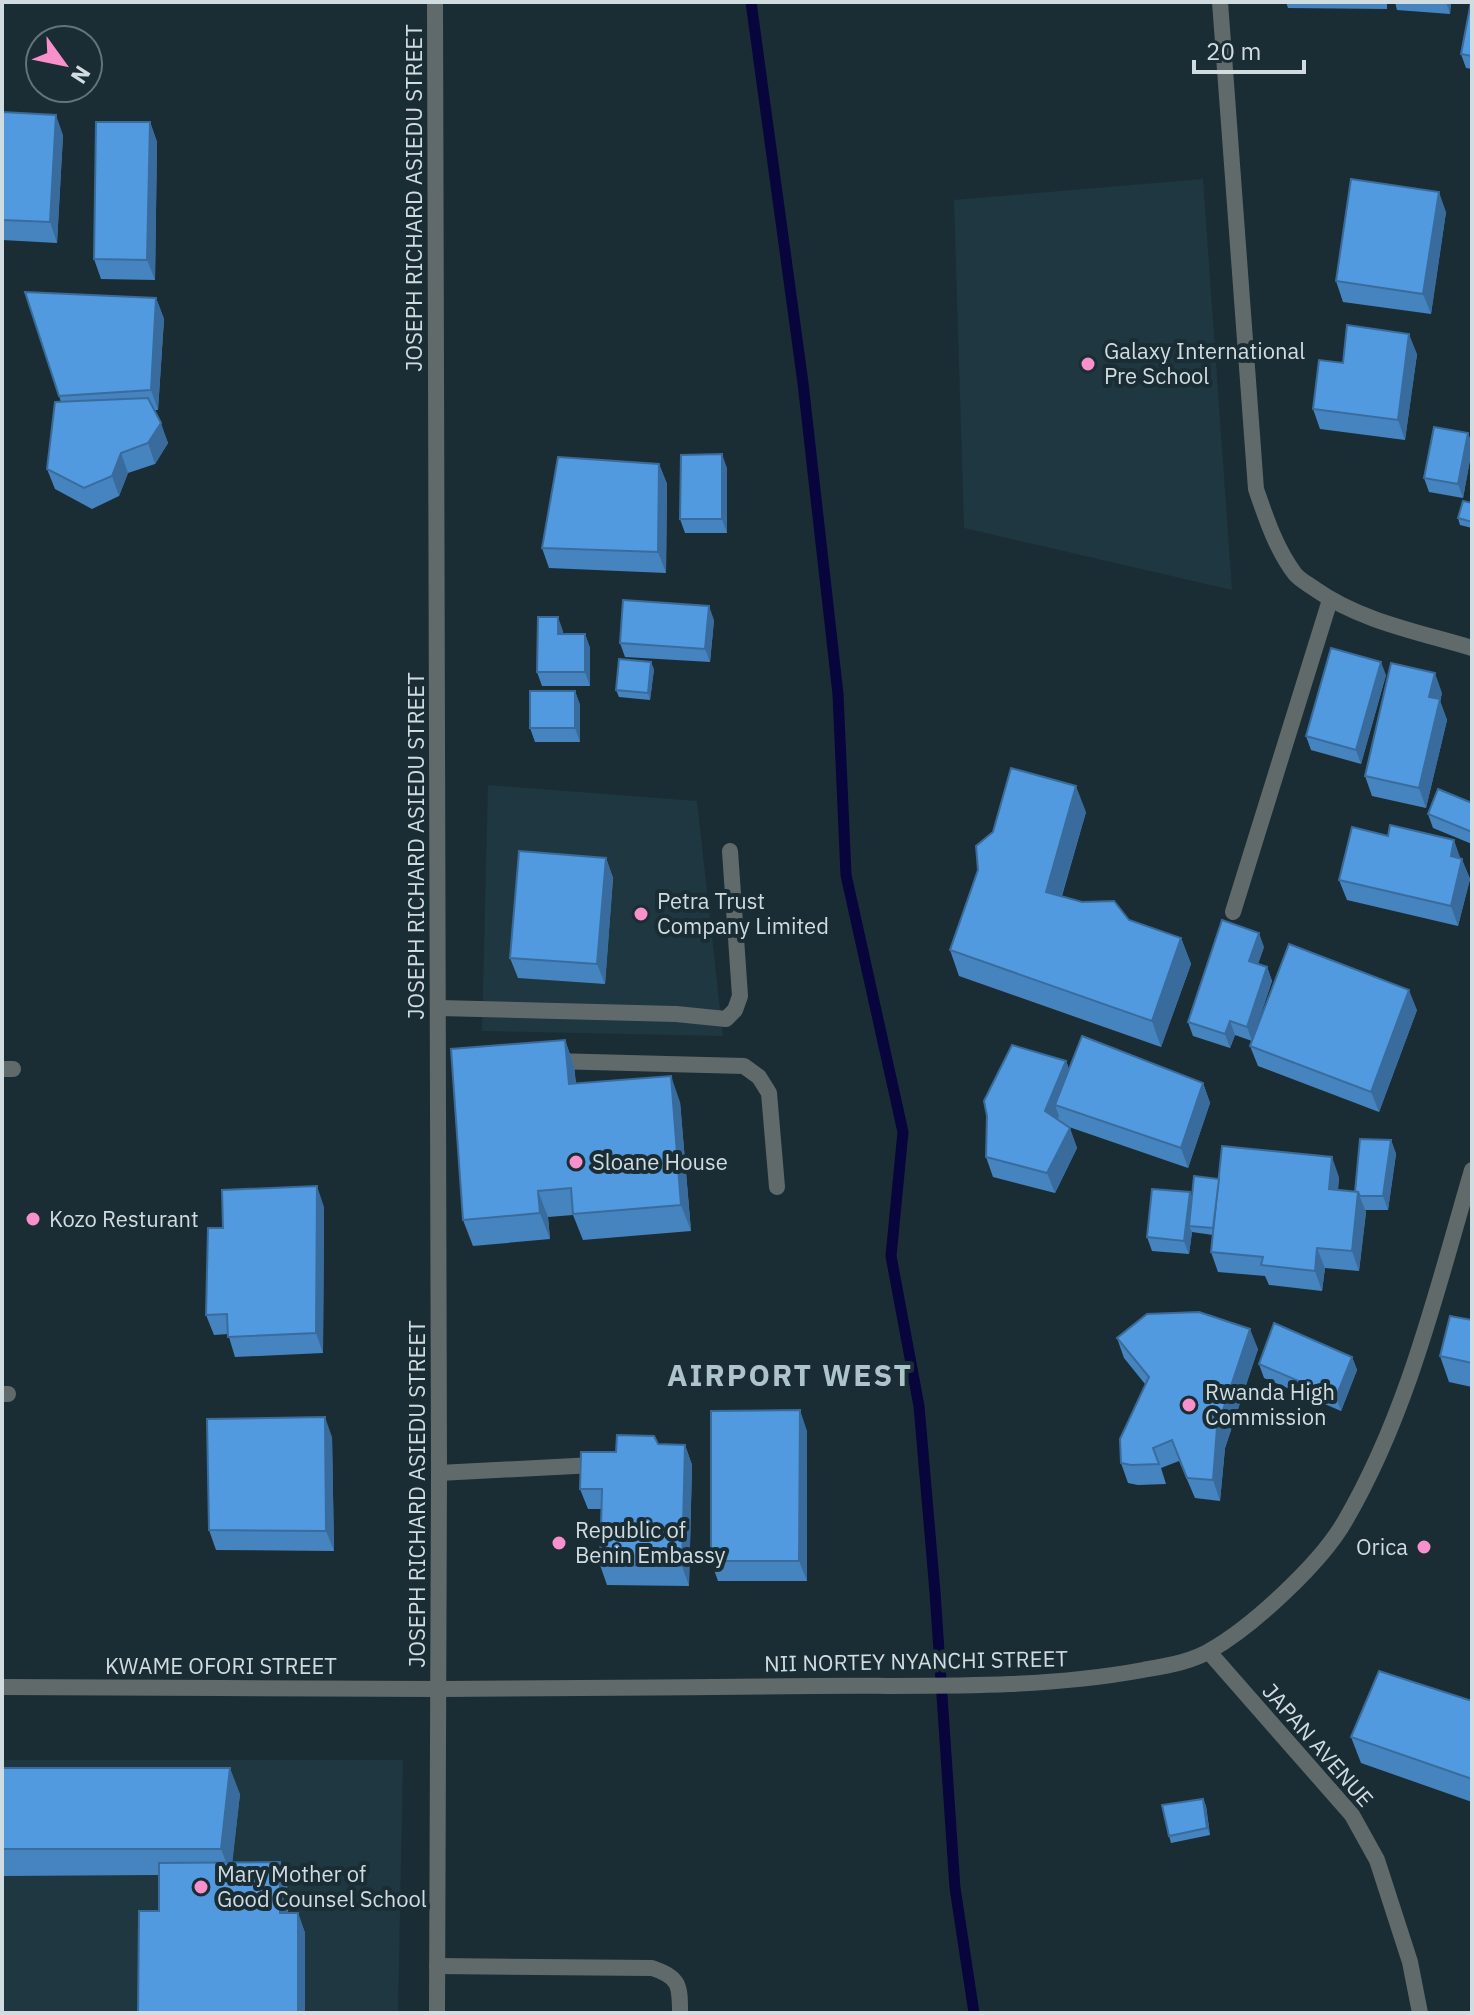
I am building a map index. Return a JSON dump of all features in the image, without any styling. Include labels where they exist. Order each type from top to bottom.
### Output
[{"type":"street","name":"JOSEPH RICHARD ASIEDU STREET","points":[[435,2],[439,1008],[446,1057],[439,1473],[437,2013]]},
{"type":"street","points":[[1220,2],[1256,489],[1267,520],[1297,577],[1330,600],[1366,616],[1472,648]]},
{"type":"street","points":[[1233,912],[1330,600]]},
{"type":"street","points":[[439,1008],[676,1014],[726,1019],[735,1010],[740,996],[730,851]]},
{"type":"street","points":[[530,1060],[744,1066],[759,1077],[769,1093],[777,1187]]},
{"type":"street","name":"NII NORTEY NYANCHI STREET","points":[[439,1689],[970,1686],[1126,1673],[1164,1666],[1209,1652],[1262,1613],[1322,1552],[1344,1524],[1393,1425],[1430,1315],[1472,1170]]},
{"type":"street","points":[[439,1473],[594,1465]]},
{"type":"street","name":"JAPAN AVENUE","points":[[1209,1652],[1352,1815],[1377,1860],[1410,1962],[1420,2013]]},
{"type":"street","name":"KWAME OFORI STREET","points":[[2,1687],[439,1689]]},
{"type":"street","points":[[437,1966],[652,1968],[669,1973],[680,1988],[680,2013]]},
{"type":"shaded area","name":"Galaxy International Pre School","points":[[1203,179],[1232,590],[964,528],[954,200]]},
{"type":"shaded area","points":[[488,785],[697,801],[723,1036],[482,1031]]},
{"type":"shaded area","name":"Mary Mother of Good Counsel School","points":[[2,1760],[403,1760],[398,2013],[2,2013]]},
{"type":"building","points":[[1472,2],[1472,56],[1461,54]]},
{"type":"building","points":[[2,112],[56,115],[50,222],[2,220]]},
{"type":"building","points":[[96,122],[150,122],[147,260],[94,259]]},
{"type":"building","points":[[1351,179],[1439,192],[1423,294],[1336,281]]},
{"type":"building","points":[[25,292],[156,298],[151,390],[59,396]]},
{"type":"building","points":[[1347,325],[1409,334],[1398,420],[1313,409],[1319,360],[1343,363]]},
{"type":"building","points":[[148,398],[161,423],[148,443],[121,453],[112,476],[84,488],[47,469],[55,402]]},
{"type":"building","points":[[1434,427],[1468,433],[1458,484],[1424,478]]},
{"type":"building","points":[[722,454],[722,519],[680,519],[681,455]]},
{"type":"building","points":[[558,457],[659,464],[658,552],[542,548]]},
{"type":"building","points":[[1463,501],[1472,503],[1472,522],[1458,518]]},
{"type":"building","points":[[623,600],[709,606],[705,649],[620,643]]},
{"type":"building","points":[[538,617],[558,617],[558,634],[585,634],[585,672],[537,672]]},
{"type":"building","points":[[1331,648],[1381,662],[1356,750],[1306,736]]},
{"type":"building","points":[[619,659],[651,662],[648,693],[616,690]]},
{"type":"building","points":[[1391,663],[1435,673],[1429,697],[1440,699],[1419,788],[1365,776]]},
{"type":"building","points":[[530,691],[575,691],[575,728],[530,728]]},
{"type":"building","points":[[1011,768],[1076,786],[1046,892],[1082,902],[1114,901],[1129,920],[1181,938],[1152,1021],[950,950],[978,870],[976,846],[993,832]]},
{"type":"building","points":[[1438,789],[1472,803],[1472,832],[1428,814]]},
{"type":"building","points":[[1390,825],[1454,840],[1451,856],[1462,859],[1451,906],[1339,880],[1352,827],[1388,836]]},
{"type":"building","points":[[519,851],[606,858],[597,964],[510,958]]},
{"type":"building","points":[[1222,920],[1259,933],[1249,961],[1267,967],[1247,1027],[1230,1021],[1225,1034],[1188,1022]]},
{"type":"building","points":[[1289,944],[1409,990],[1371,1092],[1250,1046]]},
{"type":"building","points":[[1082,1036],[1203,1083],[1181,1148],[1055,1105]]},
{"type":"building","name":"Sloane House","points":[[565,1040],[569,1084],[671,1076],[681,1205],[573,1214],[571,1188],[538,1191],[540,1213],[463,1220],[451,1049]]},
{"type":"building","points":[[1012,1045],[1066,1061],[1045,1111],[1070,1128],[1047,1173],[986,1157],[987,1116],[984,1101]]},
{"type":"building","points":[[1360,1139],[1391,1140],[1383,1196],[1360,1196],[1355,1192]]},
{"type":"building","points":[[1222,1146],[1332,1157],[1329,1189],[1358,1192],[1352,1251],[1317,1248],[1315,1271],[1261,1265],[1263,1257],[1211,1252]]},
{"type":"building","points":[[1194,1176],[1219,1179],[1213,1228],[1189,1226]]},
{"type":"building","points":[[317,1186],[316,1333],[228,1337],[227,1314],[206,1315],[208,1228],[223,1228],[222,1190]]},
{"type":"building","points":[[1152,1189],[1190,1192],[1184,1241],[1147,1237]]},
{"type":"building","points":[[1199,1312],[1250,1329],[1217,1428],[1213,1480],[1187,1478],[1172,1440],[1153,1448],[1159,1464],[1121,1463],[1120,1439],[1149,1377],[1117,1338],[1147,1314]]},
{"type":"building","points":[[1450,1316],[1472,1320],[1472,1363],[1440,1356]]},
{"type":"building","points":[[1274,1323],[1352,1357],[1336,1397],[1259,1364]]},
{"type":"building","points":[[800,1410],[799,1561],[711,1561],[711,1411]]},
{"type":"building","points":[[325,1417],[326,1531],[209,1530],[207,1419]]},
{"type":"building","points":[[617,1435],[654,1436],[658,1444],[685,1445],[682,1566],[600,1565],[602,1489],[580,1489],[581,1452],[616,1452]]},
{"type":"building","points":[[1379,1671],[1472,1701],[1472,1779],[1351,1737]]},
{"type":"building","points":[[2,1768],[230,1768],[221,1849],[2,1849]]},
{"type":"building","points":[[1203,1799],[1207,1828],[1169,1836],[1162,1805]]},
{"type":"building","points":[[280,1862],[280,1913],[298,1913],[298,2013],[138,2013],[139,1911],[159,1911],[159,1863]]},
{"type":"waterway","points":[[751,2],[803,383],[838,694],[846,875],[903,1132],[891,1256],[919,1406],[955,1888],[974,2013]]},
{"type":"place","name":"Galaxy International Pre School","points":[[1088,364]]},
{"type":"place","name":"Petra Trust Company Limited","points":[[641,914]]},
{"type":"place","name":"Sloane House","points":[[576,1162]]},
{"type":"place","name":"Kozo Resturant","points":[[33,1219]]},
{"type":"place","name":"Rwanda High Commission","points":[[1189,1405]]},
{"type":"place","name":"Republic of Benin Embassy","points":[[559,1543]]},
{"type":"place","name":"Orica","points":[[1424,1547]]},
{"type":"place","name":"Mary Mother of Good Counsel School","points":[[201,1887]]},
{"type":"district","name":"AIRPORT WEST","points":[[790,1376]]}]
